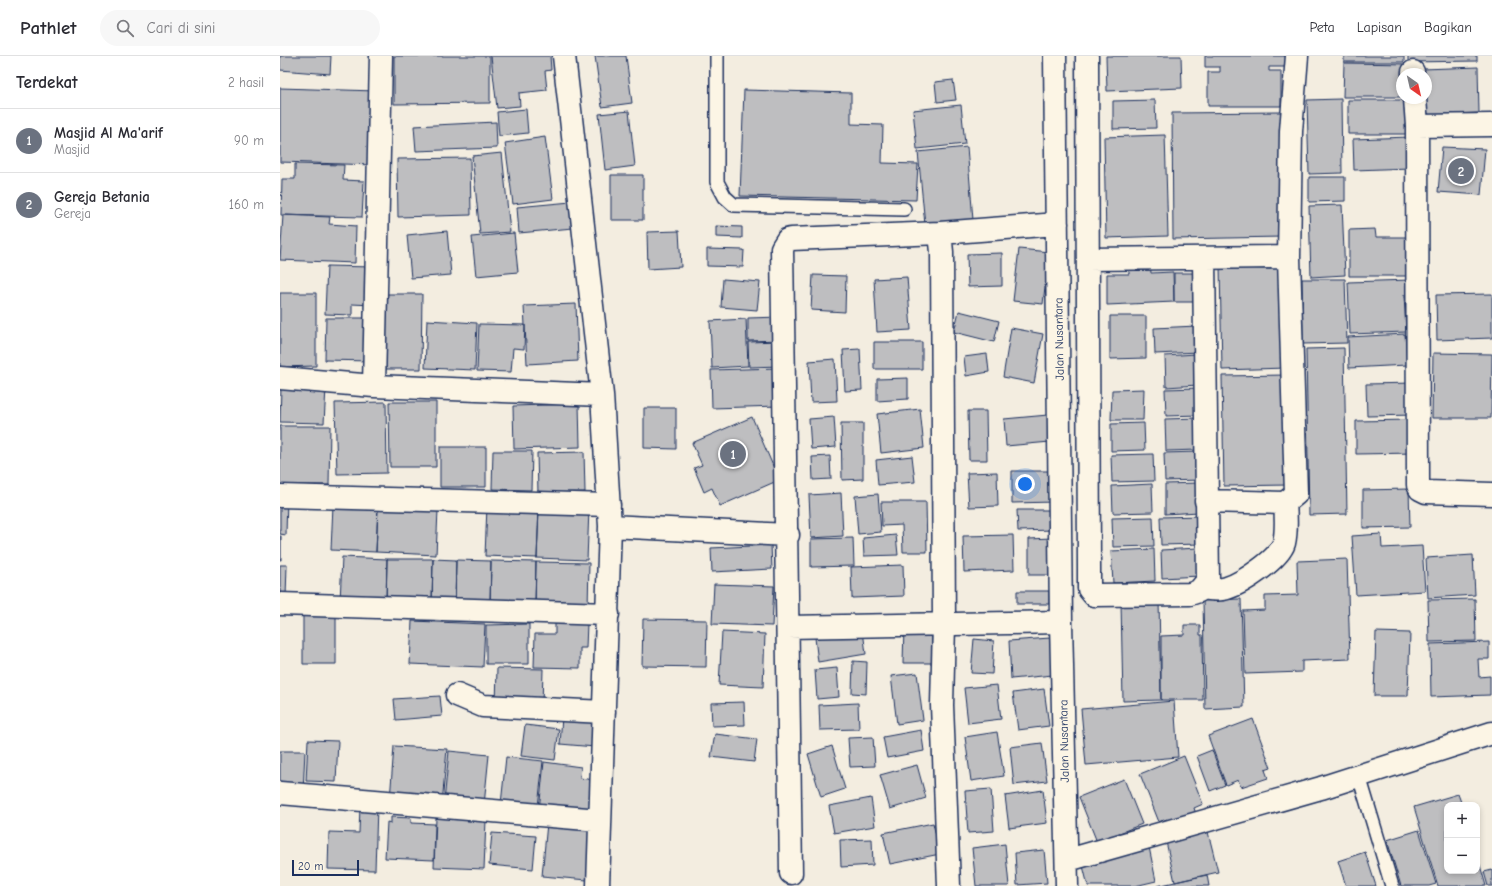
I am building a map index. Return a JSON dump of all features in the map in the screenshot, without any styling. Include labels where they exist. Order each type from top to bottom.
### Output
[{"type":"street","points":[[374,386],[381,56]]},
{"type":"street","points":[[564,56],[602,395],[610,515],[608,614],[598,886]]},
{"type":"street","name":"Jalan Nusantara","points":[[1055,56],[1061,622],[1068,860],[1067,886]]},
{"type":"street","points":[[1087,56],[1089,589],[1092,594],[1098,596],[1190,594],[1202,588],[1227,588],[1254,574],[1267,564],[1283,545],[1286,531],[1285,503]]},
{"type":"street","points":[[1206,501],[1285,503],[1296,494],[1289,257],[1291,131],[1296,56]]},
{"type":"street","points":[[1415,104],[1417,126],[1418,485],[1420,489],[1426,492],[1492,494]]},
{"type":"street","points":[[1417,126],[1492,124]]},
{"type":"street","points":[[791,873],[788,535],[782,248],[787,240],[791,239],[940,234],[1057,224]]},
{"type":"street","points":[[940,234],[942,252],[944,624],[942,705],[949,886]]},
{"type":"street","points":[[1088,258],[1289,257]]},
{"type":"street","points":[[1202,588],[1208,580],[1204,258]]},
{"type":"street","points":[[280,378],[374,386],[602,395]]},
{"type":"street","points":[[280,496],[610,515],[788,535]]},
{"type":"street","points":[[280,604],[608,614]]},
{"type":"street","points":[[788,627],[1061,622]]},
{"type":"street","points":[[457,696],[483,706],[604,712]]},
{"type":"street","points":[[1068,860],[1359,776],[1492,733]]},
{"type":"street","points":[[280,793],[600,820]]},
{"type":"lane","points":[[717,56],[717,182],[725,197],[734,205],[904,209]]},
{"type":"lane","points":[[1359,776],[1392,886]]},
{"type":"building","points":[[280,56],[331,56],[330,74],[280,70]]},
{"type":"building","points":[[394,56],[490,56],[490,103],[394,104]]},
{"type":"building","points":[[491,56],[550,56],[551,70],[545,71],[547,90],[519,93],[520,106],[497,108]]},
{"type":"building","points":[[595,56],[626,56],[632,103],[602,107]]},
{"type":"building","points":[[1106,56],[1181,56],[1182,88],[1107,91]]},
{"type":"building","points":[[1205,56],[1291,56],[1291,67],[1269,67],[1269,71],[1281,71],[1281,106],[1208,106],[1208,72],[1220,72],[1220,67],[1205,67]]},
{"type":"building","points":[[1344,56],[1404,56],[1404,62],[1344,62]]},
{"type":"building","points":[[1408,56],[1477,56],[1477,61],[1408,62]]},
{"type":"building","points":[[1344,63],[1409,64],[1406,68],[1396,68],[1396,97],[1343,97]]},
{"type":"building","points":[[1478,67],[1479,113],[1425,115],[1425,104],[1432,104],[1432,69]]},
{"type":"building","points":[[953,80],[956,100],[937,102],[935,82]]},
{"type":"building","points":[[280,88],[376,91],[374,165],[280,162]]},
{"type":"building","points":[[744,90],[851,93],[851,124],[883,125],[882,163],[918,164],[916,200],[740,196]]},
{"type":"building","points":[[1341,99],[1342,173],[1309,174],[1307,100]]},
{"type":"building","points":[[1155,100],[1156,128],[1113,129],[1113,101]]},
{"type":"building","points":[[1348,100],[1396,100],[1396,104],[1409,104],[1409,134],[1348,134]]},
{"type":"building","points":[[961,105],[965,144],[917,149],[913,110]]},
{"type":"building","points":[[526,109],[528,133],[499,136],[497,112]]},
{"type":"building","points":[[629,111],[635,166],[605,170],[599,114]]},
{"type":"building","points":[[1281,112],[1282,237],[1173,239],[1172,113]]},
{"type":"building","points":[[496,122],[497,148],[416,151],[414,126]]},
{"type":"building","points":[[1165,135],[1168,236],[1106,238],[1104,137]]},
{"type":"building","points":[[545,137],[553,199],[513,204],[505,143]]},
{"type":"building","points":[[1410,137],[1410,168],[1354,170],[1353,139]]},
{"type":"building","points":[[967,147],[973,220],[925,225],[918,152]]},
{"type":"building","points":[[1442,147],[1485,149],[1481,195],[1438,192]]},
{"type":"building","points":[[502,153],[510,232],[480,234],[472,156]]},
{"type":"building","points":[[470,158],[471,215],[398,217],[397,159]]},
{"type":"building","points":[[295,164],[344,165],[343,180],[364,181],[362,217],[281,215],[282,179],[295,179]]},
{"type":"building","points":[[611,175],[643,175],[643,220],[611,220]]},
{"type":"building","points":[[1309,177],[1345,177],[1345,201],[1309,202]]},
{"type":"building","points":[[571,202],[573,228],[519,233],[517,207]]},
{"type":"building","points":[[1342,205],[1345,275],[1311,277],[1309,206]]},
{"type":"building","points":[[283,215],[330,217],[329,224],[356,226],[355,263],[280,260]]},
{"type":"building","points":[[716,226],[742,227],[742,238],[716,237]]},
{"type":"building","points":[[1375,229],[1376,237],[1413,237],[1413,276],[1349,276],[1349,230]]},
{"type":"building","points":[[447,231],[451,275],[411,278],[407,235]]},
{"type":"building","points":[[679,231],[681,267],[648,269],[647,232]]},
{"type":"building","points":[[514,233],[518,272],[476,276],[472,237]]},
{"type":"building","points":[[707,249],[744,250],[743,267],[707,266]]},
{"type":"building","points":[[1019,249],[1049,252],[1043,304],[1013,301]]},
{"type":"building","points":[[1002,253],[1002,286],[968,287],[967,254]]},
{"type":"building","points":[[1129,261],[1150,261],[1151,273],[1173,272],[1174,302],[1107,305],[1107,274],[1129,274]]},
{"type":"building","points":[[1284,264],[1286,368],[1222,370],[1220,266]]},
{"type":"building","points":[[327,266],[373,267],[372,305],[352,304],[352,315],[325,314]]},
{"type":"building","points":[[1174,273],[1199,273],[1199,302],[1174,302]]},
{"type":"building","points":[[813,275],[846,276],[845,312],[811,310]]},
{"type":"building","points":[[907,277],[911,330],[877,332],[874,279]]},
{"type":"building","points":[[723,279],[760,282],[757,310],[721,307]]},
{"type":"building","points":[[1302,279],[1345,279],[1347,343],[1303,344]]},
{"type":"building","points":[[1410,280],[1411,295],[1404,295],[1406,332],[1350,334],[1348,282]]},
{"type":"building","points":[[280,293],[316,293],[316,366],[280,367]]},
{"type":"building","points":[[385,294],[422,294],[421,369],[385,369]]},
{"type":"building","points":[[1492,294],[1492,338],[1437,340],[1436,295]]},
{"type":"building","points":[[576,304],[578,361],[527,364],[524,306]]},
{"type":"building","points":[[959,311],[999,321],[994,342],[954,332]]},
{"type":"building","points":[[1110,316],[1146,316],[1146,358],[1110,359]]},
{"type":"building","points":[[781,317],[781,340],[748,341],[748,318]]},
{"type":"building","points":[[326,318],[371,318],[370,361],[325,360]]},
{"type":"building","points":[[746,319],[748,366],[712,368],[710,321]]},
{"type":"building","points":[[427,320],[477,323],[475,370],[425,368]]},
{"type":"building","points":[[479,324],[525,325],[524,349],[513,348],[511,372],[477,371]]},
{"type":"building","points":[[1197,326],[1198,352],[1155,354],[1154,328]]},
{"type":"building","points":[[1011,328],[1043,334],[1034,383],[1003,377]]},
{"type":"building","points":[[1405,334],[1407,365],[1349,368],[1348,337]]},
{"type":"building","points":[[780,341],[780,366],[749,367],[748,342]]},
{"type":"building","points":[[874,342],[922,342],[922,369],[874,369]]},
{"type":"building","points":[[1344,348],[1347,514],[1309,515],[1306,349]]},
{"type":"building","points":[[860,349],[862,390],[845,391],[843,350]]},
{"type":"building","points":[[1433,353],[1492,354],[1491,418],[1432,418]]},
{"type":"building","points":[[987,354],[989,372],[966,376],[964,357]]},
{"type":"building","points":[[1196,354],[1198,385],[1166,387],[1165,356]]},
{"type":"building","points":[[835,359],[837,401],[811,402],[809,361]]},
{"type":"building","points":[[778,368],[779,406],[712,408],[711,370]]},
{"type":"building","points":[[1286,375],[1288,485],[1224,486],[1222,376]]},
{"type":"building","points":[[908,378],[908,399],[877,401],[877,379]]},
{"type":"building","points":[[1414,383],[1414,415],[1367,416],[1366,384]]},
{"type":"building","points":[[281,387],[326,388],[324,423],[280,422]]},
{"type":"building","points":[[1198,388],[1199,415],[1166,416],[1165,389]]},
{"type":"building","points":[[1144,389],[1143,420],[1111,420],[1112,390]]},
{"type":"building","points":[[386,402],[387,473],[337,474],[335,403]]},
{"type":"building","points":[[389,402],[436,402],[436,467],[390,467]]},
{"type":"building","points":[[579,404],[580,447],[514,449],[513,406]]},
{"type":"building","points":[[644,408],[676,408],[676,449],[644,448]]},
{"type":"building","points":[[920,409],[924,448],[881,453],[877,414]]},
{"type":"building","points":[[968,411],[986,411],[987,460],[969,460]]},
{"type":"building","points":[[1048,415],[1050,442],[1006,446],[1004,419]]},
{"type":"building","points":[[752,417],[779,480],[720,506],[712,488],[704,492],[694,468],[702,465],[692,443]]},
{"type":"building","points":[[834,417],[836,447],[811,449],[809,419]]},
{"type":"building","points":[[1197,418],[1198,450],[1166,451],[1165,419]]},
{"type":"building","points":[[1411,420],[1416,453],[1356,454],[1356,421]]},
{"type":"building","points":[[841,423],[863,423],[863,479],[842,480]]},
{"type":"building","points":[[1144,423],[1145,450],[1111,451],[1111,424]]},
{"type":"building","points":[[280,426],[330,426],[329,485],[280,485]]},
{"type":"building","points":[[440,447],[486,447],[486,487],[440,487]]},
{"type":"building","points":[[493,451],[532,451],[531,490],[492,489]]},
{"type":"building","points":[[584,452],[585,492],[538,493],[537,453]]},
{"type":"building","points":[[1199,452],[1200,480],[1165,481],[1164,453]]},
{"type":"building","points":[[1153,454],[1154,481],[1112,482],[1111,455]]},
{"type":"building","points":[[830,456],[831,479],[813,480],[812,457]]},
{"type":"building","points":[[912,456],[915,482],[878,485],[876,460]]},
{"type":"building","points":[[1012,471],[1054,471],[1055,502],[1012,503]]},
{"type":"building","points":[[997,472],[998,506],[969,507],[967,473]]},
{"type":"building","points":[[1198,483],[1199,512],[1165,514],[1165,484]]},
{"type":"building","points":[[1152,484],[1153,512],[1113,513],[1112,486]]},
{"type":"building","points":[[1409,489],[1410,527],[1363,528],[1363,490]]},
{"type":"building","points":[[841,493],[843,536],[811,538],[809,495]]},
{"type":"building","points":[[878,494],[881,532],[858,534],[855,496]]},
{"type":"building","points":[[280,497],[287,497],[286,535],[280,534]]},
{"type":"building","points":[[881,502],[926,502],[927,552],[903,552],[902,525],[882,526]]},
{"type":"building","points":[[333,505],[378,507],[376,552],[331,550]]},
{"type":"building","points":[[487,506],[539,508],[537,558],[485,556]]},
{"type":"building","points":[[378,507],[438,510],[436,555],[376,552]]},
{"type":"building","points":[[539,508],[589,509],[587,560],[537,558]]},
{"type":"building","points":[[1017,510],[1053,510],[1053,530],[1018,531]]},
{"type":"building","points":[[1201,516],[1201,544],[1161,545],[1160,517]]},
{"type":"building","points":[[1153,517],[1154,546],[1113,547],[1112,518]]},
{"type":"building","points":[[1381,534],[1382,548],[1422,546],[1425,591],[1356,595],[1352,536]]},
{"type":"building","points":[[896,535],[898,555],[864,556],[863,538]]},
{"type":"building","points":[[1013,535],[1014,570],[964,572],[963,536]]},
{"type":"building","points":[[281,536],[281,560],[280,560]]},
{"type":"building","points":[[853,538],[854,566],[811,567],[811,539]]},
{"type":"building","points":[[1052,538],[1052,575],[1029,575],[1029,539]]},
{"type":"building","points":[[771,545],[772,569],[712,572],[711,548]]},
{"type":"building","points":[[1198,548],[1199,576],[1162,578],[1161,550]]},
{"type":"building","points":[[1154,549],[1155,581],[1113,583],[1111,551]]},
{"type":"building","points":[[1473,555],[1475,595],[1428,598],[1426,558]]},
{"type":"building","points":[[342,557],[387,559],[386,603],[340,602]]},
{"type":"building","points":[[387,559],[433,559],[432,604],[386,603]]},
{"type":"building","points":[[433,559],[456,560],[455,604],[432,604]]},
{"type":"building","points":[[1347,559],[1350,659],[1302,661],[1302,672],[1245,674],[1243,611],[1265,610],[1265,596],[1298,595],[1297,561]]},
{"type":"building","points":[[456,560],[491,561],[490,605],[455,604]]},
{"type":"building","points":[[491,561],[536,562],[535,606],[490,605]]},
{"type":"building","points":[[536,562],[589,563],[588,607],[535,606]]},
{"type":"building","points":[[280,565],[287,565],[286,597],[280,597]]},
{"type":"building","points":[[903,565],[904,596],[852,598],[851,567]]},
{"type":"building","points":[[714,584],[774,586],[772,626],[712,624]]},
{"type":"building","points":[[1017,591],[1049,591],[1049,604],[1017,604]]},
{"type":"building","points":[[1241,599],[1244,707],[1205,709],[1203,600]]},
{"type":"building","points":[[1475,599],[1476,641],[1429,642],[1428,600]]},
{"type":"building","points":[[1159,601],[1161,700],[1123,701],[1121,602]]},
{"type":"building","points":[[303,611],[336,611],[336,664],[303,664]]},
{"type":"building","points":[[643,619],[707,620],[706,667],[642,666]]},
{"type":"building","points":[[412,621],[485,624],[483,667],[410,664]]},
{"type":"building","points":[[555,623],[587,623],[586,648],[580,648],[580,668],[534,667],[535,634],[555,634]]},
{"type":"building","points":[[529,624],[529,664],[486,664],[486,625]]},
{"type":"building","points":[[1184,625],[1200,625],[1200,635],[1202,635],[1203,700],[1161,700],[1161,636],[1184,635]]},
{"type":"building","points":[[904,627],[932,627],[932,663],[903,663]]},
{"type":"building","points":[[863,631],[866,654],[818,662],[815,638]]},
{"type":"building","points":[[722,632],[765,634],[763,687],[719,685]]},
{"type":"building","points":[[1376,632],[1410,633],[1408,696],[1374,696]]},
{"type":"building","points":[[1050,638],[1053,675],[1011,679],[1009,641]]},
{"type":"building","points":[[974,639],[994,641],[992,674],[971,673]]},
{"type":"building","points":[[1489,642],[1489,659],[1478,659],[1479,677],[1490,676],[1490,695],[1431,697],[1430,644]]},
{"type":"building","points":[[853,661],[867,662],[866,694],[852,693]]},
{"type":"building","points":[[497,668],[543,669],[542,706],[496,705]]},
{"type":"building","points":[[837,668],[839,697],[817,699],[815,670]]},
{"type":"building","points":[[917,673],[923,720],[897,724],[891,676]]},
{"type":"building","points":[[997,685],[1001,719],[968,723],[964,688]]},
{"type":"building","points":[[1044,689],[1049,726],[1018,730],[1013,693]]},
{"type":"building","points":[[440,696],[442,716],[396,720],[394,699]]},
{"type":"building","points":[[1174,701],[1178,757],[1086,765],[1081,709]]},
{"type":"building","points":[[744,702],[745,725],[712,726],[711,703]]},
{"type":"building","points":[[858,703],[859,729],[820,730],[819,705]]},
{"type":"building","points":[[562,717],[598,720],[595,747],[560,744]]},
{"type":"building","points":[[1253,719],[1271,768],[1265,770],[1268,778],[1241,787],[1238,780],[1226,785],[1208,736]]},
{"type":"building","points":[[525,725],[559,729],[555,760],[521,756]]},
{"type":"building","points":[[921,730],[924,751],[887,758],[883,737]]},
{"type":"building","points":[[997,732],[1004,776],[971,781],[965,737]]},
{"type":"building","points":[[715,734],[757,739],[754,762],[711,757]]},
{"type":"building","points":[[873,737],[875,766],[850,767],[848,738]]},
{"type":"building","points":[[308,740],[338,741],[336,782],[306,781]]},
{"type":"building","points":[[1042,743],[1047,781],[1014,785],[1010,747]]},
{"type":"building","points":[[394,746],[447,749],[442,804],[390,800]]},
{"type":"building","points":[[832,746],[845,789],[821,797],[808,754]]},
{"type":"building","points":[[1212,750],[1225,785],[1210,791],[1197,756]]},
{"type":"building","points":[[280,751],[305,751],[303,793],[280,793]]},
{"type":"building","points":[[449,751],[489,755],[484,805],[444,802]]},
{"type":"building","points":[[1184,756],[1203,804],[1194,808],[1196,814],[1169,825],[1167,819],[1159,822],[1140,774]]},
{"type":"building","points":[[506,757],[543,761],[538,807],[501,804]]},
{"type":"building","points":[[544,762],[581,767],[580,778],[594,780],[590,815],[539,810]]},
{"type":"building","points":[[917,765],[926,798],[890,809],[880,775]]},
{"type":"building","points":[[1124,779],[1142,824],[1097,842],[1079,797]]},
{"type":"building","points":[[991,789],[994,831],[968,833],[965,791]]},
{"type":"building","points":[[1043,790],[1047,823],[1009,828],[1005,796]]},
{"type":"building","points":[[1458,794],[1461,802],[1444,802],[1444,874],[1480,874],[1480,865],[1486,886],[1438,886],[1414,807]]},
{"type":"building","points":[[871,798],[875,826],[834,833],[829,806]]},
{"type":"building","points":[[360,806],[377,806],[375,870],[328,869],[329,832],[359,833]]},
{"type":"building","points":[[391,817],[411,818],[411,823],[435,824],[434,860],[385,858],[387,822],[391,823]]},
{"type":"building","points":[[436,818],[486,820],[484,869],[434,867]]},
{"type":"building","points":[[547,823],[592,827],[587,880],[542,876]]},
{"type":"building","points":[[933,823],[940,854],[890,864],[883,833]]},
{"type":"building","points":[[1207,828],[1218,872],[1175,882],[1165,837]]},
{"type":"building","points":[[1419,830],[1436,884],[1429,886],[1401,886],[1387,840]]},
{"type":"building","points":[[492,833],[536,836],[533,869],[489,865]]},
{"type":"building","points":[[872,839],[873,865],[841,867],[840,840]]},
{"type":"building","points":[[1005,844],[1009,886],[976,886],[972,848]]},
{"type":"building","points":[[1149,847],[1156,881],[1135,886],[1088,886],[1082,862]]},
{"type":"building","points":[[1044,850],[1047,883],[1017,885],[1015,853]]},
{"type":"building","points":[[1365,852],[1376,886],[1346,886],[1338,861]]},
{"type":"building","points":[[1492,870],[1492,886],[1488,886],[1484,872]]},
{"type":"building","points":[[1207,875],[1209,886],[1157,886]]},
{"type":"place","name":"Gereja Betania","points":[[1461,171]]},
{"type":"place","name":"Masjid Al Ma'arif","points":[[733,454]]}]
